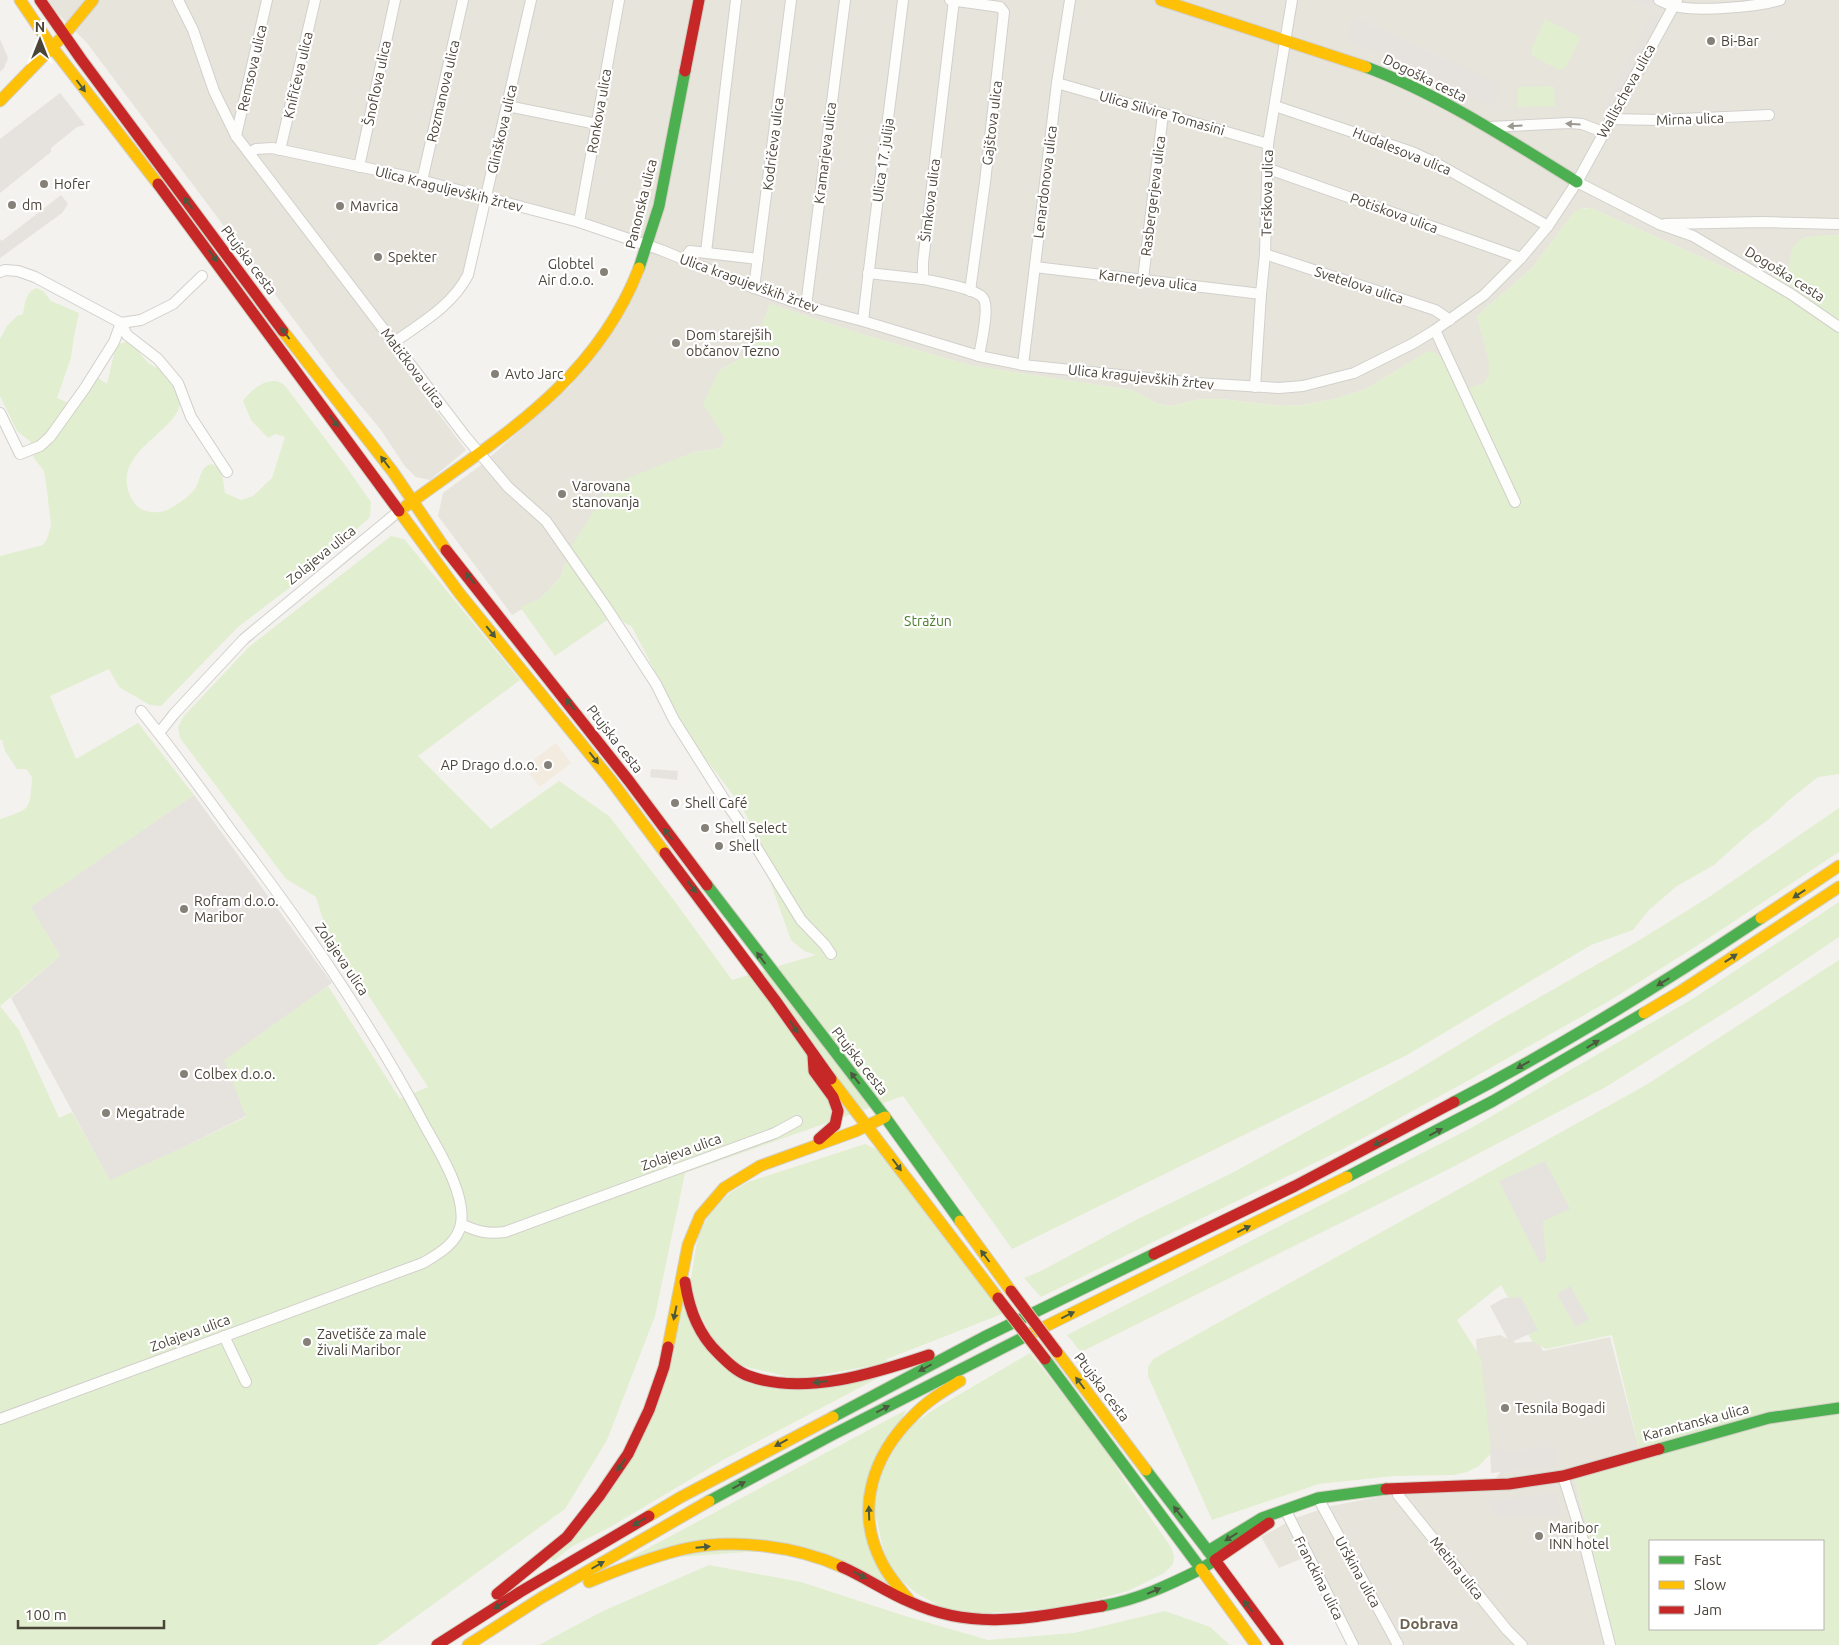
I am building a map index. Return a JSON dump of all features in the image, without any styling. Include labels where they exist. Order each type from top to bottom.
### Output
[{"type":"main road","name":"Ptujska cesta","points":[[20,0],[52,47],[181,212],[460,594],[616,787],[775,1000],[813,1055],[1046,1359],[1256,1645]]},
{"type":"main road","name":"Ptujska cesta","points":[[40,0],[309,365],[414,501],[445,548],[612,759],[773,974],[884,1117],[1057,1352],[1278,1645]]},
{"type":"main road","points":[[0,101],[64,35],[94,0]]},
{"type":"main road","name":"Panonska ulica","points":[[414,501],[536,410],[566,382],[591,354],[609,327],[632,286],[648,245],[659,206],[700,0]]},
{"type":"main road","name":"Dogoška cesta","points":[[1161,0],[1285,39],[1376,71],[1440,100],[1489,127],[1576,182]]},
{"type":"main road","points":[[399,511],[414,501]]},
{"type":"main road","points":[[442,1642],[520,1592],[681,1496],[984,1337],[1296,1186],[1487,1085],[1676,975],[1839,866]]},
{"type":"main road","points":[[468,1645],[541,1598],[686,1514],[832,1435],[993,1352],[1328,1188],[1493,1101],[1681,991],[1839,887]]},
{"type":"main road","points":[[802,1149],[824,1136],[836,1125],[839,1117],[839,1107],[833,1095],[813,1069],[813,1055]]},
{"type":"main road","points":[[442,1642],[456,1623],[510,1585],[567,1537],[600,1495],[628,1454],[649,1410],[664,1367],[688,1245],[700,1216],[724,1188],[760,1166],[867,1126],[884,1117]]},
{"type":"main road","points":[[684,1265],[688,1304],[697,1326],[722,1357],[750,1376],[793,1384],[825,1382],[911,1362],[964,1339],[984,1337]]},
{"type":"main road","points":[[911,1602],[880,1560],[869,1523],[868,1500],[874,1471],[885,1449],[899,1428],[947,1388],[986,1366],[993,1352]]},
{"type":"main road","name":"Karantanska ulica","points":[[541,1598],[559,1596],[628,1566],[676,1551],[737,1544],[787,1550],[823,1558],[863,1576],[891,1594],[940,1613],[966,1619],[991,1621],[1031,1618],[1123,1602],[1147,1594],[1198,1564],[1262,1518],[1318,1498],[1397,1488],[1509,1484],[1562,1476],[1769,1418],[1839,1408]]},
{"type":"street","name":"Matičkova ulica","points":[[178,0],[193,30],[214,91],[236,136],[479,452],[508,487],[546,521],[606,607],[656,684],[674,720],[801,920],[826,945],[831,954]]},
{"type":"street","name":"Remsova ulica","points":[[236,136],[267,0]]},
{"type":"street","name":"Knifičeva ulica","points":[[280,150],[316,0]]},
{"type":"street","name":"Šnoflova ulica","points":[[360,167],[395,0]]},
{"type":"street","name":"Rozmanova ulica","points":[[422,181],[463,0]]},
{"type":"street","name":"Glinškova ulica","points":[[394,343],[449,302],[461,288],[468,274],[531,0]]},
{"type":"street","name":"Ronkova ulica","points":[[579,222],[619,0]]},
{"type":"street","points":[[706,252],[736,0]]},
{"type":"street","name":"Kodričeva ulica","points":[[754,288],[788,0]]},
{"type":"street","name":"Kramarjeva ulica","points":[[806,306],[845,0]]},
{"type":"street","name":"Ulica 17. julija","points":[[863,321],[903,0]]},
{"type":"street","name":"Gajštova ulica","points":[[950,0],[1000,7],[1004,12],[988,163],[970,291]]},
{"type":"street","name":"Šimkova ulica","points":[[923,279],[923,262],[954,0]]},
{"type":"street","name":"Lenardonova ulica","points":[[1023,365],[1057,83],[1070,0]]},
{"type":"street","name":"Terškova ulica","points":[[1255,387],[1265,254],[1268,144],[1292,0]]},
{"type":"street","points":[[1659,0],[1695,9],[1752,6],[1780,0]]},
{"type":"street","name":"Wallischeva ulica","points":[[1576,182],[1675,3]]},
{"type":"street","name":"Ulica Silvire Tomasini","points":[[1057,83],[1268,144]]},
{"type":"street","points":[[507,106],[597,124]]},
{"type":"street","name":"Hudalesova ulica","points":[[1275,106],[1412,152],[1436,163],[1548,226]]},
{"type":"street","name":"Rasbergerjeva ulica","points":[[1143,279],[1163,114]]},
{"type":"street","name":"Mirna ulica","points":[[1610,120],[1659,120],[1769,115]]},
{"type":"street","points":[[1489,127],[1569,123],[1593,127],[1603,132]]},
{"type":"street","name":"Ulica Kraguljevških žrtev","points":[[249,153],[256,149],[265,148],[280,150],[422,181],[579,222],[648,245]]},
{"type":"street","name":"Potiskova ulica","points":[[1266,168],[1521,258]]},
{"type":"street","name":"Ulica kragujevških žrtev","points":[[648,245],[754,288],[806,306],[979,356],[1023,365],[1196,383],[1279,388],[1303,386],[1354,373],[1383,360],[1450,320],[1484,295],[1521,258],[1548,226],[1576,182]]},
{"type":"street","name":"Dogoška cesta","points":[[1576,182],[1659,224],[1693,236],[1791,294],[1839,328]]},
{"type":"street","name":"Dogoška cesta","points":[[1659,224],[1763,222],[1839,224]]},
{"type":"street","points":[[684,259],[690,251],[758,259]]},
{"type":"street","name":"Svetelova ulica","points":[[1265,254],[1435,310],[1450,320]]},
{"type":"street","name":"Karnerjeva ulica","points":[[1035,267],[1261,294]]},
{"type":"street","points":[[0,272],[5,270],[18,271],[35,277],[121,323],[127,335],[158,359],[178,384],[191,417],[227,472]]},
{"type":"street","points":[[868,273],[923,279],[979,294],[985,303],[979,356]]},
{"type":"street","points":[[121,323],[141,320],[173,304],[202,276]]},
{"type":"street","points":[[0,412],[20,454],[40,446],[50,436],[85,388],[114,342],[121,323]]},
{"type":"street","points":[[1435,330],[1515,502]]},
{"type":"street","name":"Zolajeva ulica","points":[[159,733],[174,714],[244,640],[399,511]]},
{"type":"street","name":"Zolajeva ulica","points":[[0,1420],[423,1263],[447,1248],[456,1236],[461,1224],[457,1192],[445,1163],[376,1038],[285,901],[141,711]]},
{"type":"street","name":"Zolajeva ulica","points":[[461,1224],[476,1231],[490,1234],[505,1232],[545,1219],[775,1133],[797,1121]]},
{"type":"street","points":[[224,1336],[246,1382]]},
{"type":"street","points":[[1562,1476],[1585,1546],[1610,1645]]},
{"type":"street","name":"Metina ulica","points":[[1397,1488],[1398,1495],[1403,1502],[1507,1630],[1522,1645]]},
{"type":"street","name":"Urškina ulica","points":[[1318,1498],[1398,1645]]},
{"type":"street","name":"Franckina ulica","points":[[1286,1510],[1353,1645]]},
{"type":"shaded area","points":[[44,0],[1839,0],[1839,235],[1806,237],[1791,254],[1789,268],[1785,275],[1775,277],[1754,276],[1735,272],[1591,208],[1584,208],[1574,212],[1533,267],[1477,316],[1491,368],[1489,377],[1484,383],[1473,387],[1456,388],[1443,359],[1428,351],[1368,388],[1335,399],[1303,405],[1280,406],[1221,399],[1200,399],[1172,406],[1158,404],[1132,390],[973,366],[861,334],[770,304],[753,351],[719,371],[725,438],[721,448],[691,453],[571,547],[560,578],[541,598],[512,615],[438,516],[443,493],[481,465],[571,385],[647,245],[486,197],[468,275],[449,302],[388,347],[466,450],[430,480],[416,477],[404,465],[381,430],[336,376],[87,43]]},
{"type":"shaded area","points":[[1631,0],[1656,0],[1651,9]]},
{"type":"shaded area","points":[[1652,16],[1665,21],[1612,116],[1602,109]]},
{"type":"shaded area","points":[[1354,18],[1502,84],[1491,107],[1406,64],[1346,39]]},
{"type":"shaded area","points":[[0,39],[8,58],[0,72]]},
{"type":"shaded area","points":[[60,93],[85,125],[77,127],[51,148],[51,152],[0,193],[0,139]]},
{"type":"shaded area","points":[[61,195],[68,204],[62,213],[0,258],[0,239],[2,241]]},
{"type":"shaded area","name":"AP Drago d.o.o.","points":[[556,743],[571,763],[540,787],[524,767]]},
{"type":"shaded area","points":[[651,769],[678,771],[677,780],[650,777]]},
{"type":"shaded area","points":[[194,795],[332,983],[225,1060],[246,1116],[110,1181],[11,998],[60,956],[30,907]]},
{"type":"shaded area","points":[[238,936],[249,950],[109,1058],[68,1077],[54,1060],[152,988],[160,996]]},
{"type":"shaded area","points":[[248,952],[287,1013],[254,1038],[215,978]]},
{"type":"shaded area","points":[[1545,1161],[1570,1209],[1543,1221],[1546,1261],[1540,1263],[1499,1181]]},
{"type":"shaded area","points":[[1570,1286],[1589,1319],[1576,1327],[1557,1294]]},
{"type":"shaded area","points":[[1521,1297],[1538,1330],[1510,1343],[1490,1306],[1504,1298]]},
{"type":"shaded area","points":[[1500,1335],[1516,1343],[1538,1341],[1543,1351],[1610,1337],[1641,1456],[1574,1477],[1616,1645],[1349,1645],[1303,1558],[1279,1568],[1261,1537],[1295,1518],[1331,1506],[1383,1496],[1487,1490],[1501,1471],[1483,1440],[1476,1339]]},
{"type":"shaded area","points":[[1505,1448],[1506,1451],[1556,1448],[1558,1466],[1491,1473],[1490,1450]]},
{"type":"shaded area","points":[[1557,1493],[1560,1515],[1497,1518],[1485,1500]]},
{"type":"green space","points":[[1545,19],[1581,37],[1566,67],[1559,70],[1532,56],[1531,50]]},
{"type":"green space","points":[[1554,86],[1555,106],[1518,107],[1517,87]]},
{"type":"green space","name":"Stražun","points":[[1591,208],[1735,272],[1748,275],[1772,277],[1785,275],[1789,269],[1792,249],[1802,239],[1839,235],[1839,774],[1818,777],[1714,865],[1677,886],[1649,910],[1633,930],[1591,945],[1407,1055],[1012,1249],[903,1096],[685,1173],[655,1316],[607,1440],[565,1509],[377,1645],[0,1645],[0,1006],[19,1030],[59,1118],[72,1112],[110,1180],[246,1117],[224,1060],[328,986],[400,1099],[428,1087],[326,930],[316,897],[286,879],[180,738],[178,727],[184,716],[249,647],[391,536],[404,539],[520,680],[418,756],[491,829],[559,781],[609,816],[732,980],[816,955],[804,951],[791,940],[763,862],[761,843],[740,804],[705,758],[679,718],[632,627],[616,614],[555,656],[520,607],[541,598],[560,578],[571,547],[611,485],[691,453],[721,448],[725,438],[703,404],[719,371],[753,351],[770,304],[861,334],[973,366],[1132,390],[1158,404],[1172,406],[1200,399],[1221,399],[1280,406],[1303,405],[1335,399],[1368,388],[1428,351],[1434,352],[1443,359],[1456,387],[1467,387],[1481,384],[1486,380],[1489,369],[1477,316],[1533,267],[1574,212],[1579,209]]},
{"type":"green space","points":[[36,288],[43,291],[51,301],[79,313],[71,358],[57,398],[77,407],[97,377],[107,384],[116,345],[125,342],[133,343],[147,362],[167,373],[176,385],[180,399],[178,411],[170,422],[136,456],[129,469],[127,484],[133,501],[141,509],[159,512],[174,506],[194,490],[205,467],[212,464],[221,472],[225,493],[241,500],[253,496],[272,478],[285,437],[275,434],[268,438],[251,420],[243,401],[257,387],[275,381],[286,387],[371,502],[370,517],[309,573],[238,627],[161,706],[150,705],[119,687],[109,669],[50,696],[76,759],[138,723],[194,795],[31,907],[60,956],[0,1006],[0,819],[18,813],[27,807],[31,796],[32,777],[26,769],[17,769],[5,751],[2,740],[0,740],[0,556],[43,545],[51,526],[44,471],[34,458],[30,441],[17,431],[0,396],[0,339],[7,326],[17,316],[23,314],[28,296]]},
{"type":"green space","points":[[1839,808],[1839,852],[1609,1001],[1341,1150],[1041,1297],[1024,1278],[1234,1172],[1414,1072],[1496,1022],[1638,941],[1709,897]]},
{"type":"green space","points":[[1839,902],[1839,937],[1750,997],[1604,1088],[1441,1173],[1081,1352],[1067,1335],[1471,1128],[1694,998]]},
{"type":"green space","points":[[1839,960],[1839,1645],[1616,1645],[1574,1476],[1641,1456],[1612,1335],[1546,1349],[1532,1341],[1501,1285],[1457,1320],[1481,1358],[1491,1453],[1479,1466],[1467,1472],[1454,1475],[1394,1476],[1319,1484],[1212,1520],[1148,1376],[1148,1367],[1153,1359],[1646,1085]]},
{"type":"green space","points":[[865,1144],[880,1152],[1002,1314],[887,1359],[886,1363],[798,1379],[738,1365],[716,1346],[689,1291],[698,1235],[710,1213],[730,1193],[748,1182]]},
{"type":"green space","points":[[683,1296],[739,1376],[878,1378],[721,1461],[612,1526],[571,1547],[554,1561],[550,1558],[616,1484]]},
{"type":"green space","points":[[1030,1353],[1101,1442],[1125,1481],[1171,1547],[1174,1556],[1173,1564],[1164,1573],[1128,1591],[1069,1607],[976,1614],[945,1609],[916,1593],[901,1580],[886,1561],[873,1504],[877,1478],[907,1429],[933,1410]]},
{"type":"green space","points":[[906,1410],[863,1504],[891,1587],[802,1548],[624,1561]]},
{"type":"green space","points":[[709,1565],[801,1582],[905,1616],[988,1640],[1074,1633],[1165,1611],[1210,1627],[1230,1645],[539,1645],[603,1611]]},
{"type":"traffic: fast","points":[[1366,67],[1394,78],[1448,105],[1577,182]]},
{"type":"traffic: fast","points":[[639,268],[659,206],[685,71]]},
{"type":"traffic: fast","points":[[707,885],[885,1117],[960,1221]]},
{"type":"traffic: fast","points":[[1454,1102],[1610,1014],[1761,918]]},
{"type":"traffic: fast","points":[[1347,1177],[1493,1101],[1644,1013]]},
{"type":"traffic: fast","points":[[833,1417],[984,1337],[1154,1254]]},
{"type":"traffic: fast","points":[[709,1501],[832,1435],[1032,1333]]},
{"type":"traffic: fast","points":[[1045,1359],[1201,1569],[1215,1560],[1146,1470]]},
{"type":"traffic: fast","points":[[1659,1449],[1769,1418],[1839,1408]]},
{"type":"traffic: fast","points":[[1208,1551],[1262,1518],[1318,1498],[1386,1489]]},
{"type":"traffic: fast","points":[[1102,1606],[1140,1596],[1201,1569]]},
{"type":"traffic: slow","points":[[20,0],[52,47],[158,184]]},
{"type":"traffic: slow","points":[[0,101],[64,35],[93,0]]},
{"type":"traffic: slow","points":[[1161,0],[1366,67]]},
{"type":"traffic: slow","points":[[406,506],[509,430],[541,404],[571,375],[597,344],[620,308],[639,268]]},
{"type":"traffic: slow","points":[[283,331],[393,472],[446,550]]},
{"type":"traffic: slow","points":[[399,511],[460,594],[610,779],[665,853]]},
{"type":"traffic: slow","points":[[1761,918],[1839,866]]},
{"type":"traffic: slow","points":[[1644,1013],[1681,991],[1839,887]]},
{"type":"traffic: slow","points":[[831,1079],[998,1298]]},
{"type":"traffic: slow","points":[[668,1347],[688,1245],[700,1216],[724,1188],[760,1166],[856,1131],[885,1117]]},
{"type":"traffic: slow","points":[[1032,1333],[1347,1177]]},
{"type":"traffic: slow","points":[[960,1221],[1011,1291]]},
{"type":"traffic: slow","points":[[1057,1352],[1146,1470]]},
{"type":"traffic: slow","points":[[909,1600],[888,1573],[874,1543],[869,1523],[869,1503],[872,1484],[878,1465],[900,1431],[924,1405],[960,1381]]},
{"type":"traffic: slow","points":[[649,1516],[681,1497],[833,1417]]},
{"type":"traffic: slow","points":[[468,1645],[541,1598],[709,1501]]},
{"type":"traffic: slow","points":[[589,1582],[672,1552],[723,1544],[743,1544],[785,1549],[842,1567]]},
{"type":"traffic: slow","points":[[1201,1569],[1256,1645]]},
{"type":"traffic: jam","points":[[40,0],[81,59],[283,331]]},
{"type":"traffic: jam","points":[[685,71],[699,0]]},
{"type":"traffic: jam","points":[[158,184],[399,511]]},
{"type":"traffic: jam","points":[[446,550],[629,781],[707,885]]},
{"type":"traffic: jam","points":[[665,853],[775,1000],[831,1079]]},
{"type":"traffic: jam","points":[[813,1055],[814,1071],[833,1097],[838,1111],[835,1125],[819,1139]]},
{"type":"traffic: jam","points":[[1154,1254],[1295,1186],[1454,1102]]},
{"type":"traffic: jam","points":[[685,1282],[692,1311],[705,1338],[729,1363],[740,1372],[749,1376],[770,1382],[816,1383],[863,1375],[929,1355]]},
{"type":"traffic: jam","points":[[1011,1291],[1057,1352]]},
{"type":"traffic: jam","points":[[998,1298],[1045,1359]]},
{"type":"traffic: jam","points":[[497,1594],[567,1537],[600,1495],[628,1454],[649,1410],[664,1367],[668,1347]]},
{"type":"traffic: jam","points":[[1386,1489],[1509,1484],[1563,1476],[1659,1449]]},
{"type":"traffic: jam","points":[[437,1645],[520,1592],[649,1516]]},
{"type":"traffic: jam","points":[[1269,1523],[1215,1560],[1278,1645]]},
{"type":"traffic: jam","points":[[842,1567],[910,1602],[958,1617],[1005,1619],[1102,1606]]},
{"type":"place","name":"Bi-Bar","points":[[1711,41]]},
{"type":"place","name":"Hofer","points":[[44,184]]},
{"type":"place","name":"dm","points":[[12,205]]},
{"type":"place","name":"Mavrica","points":[[340,206]]},
{"type":"place","name":"Spekter","points":[[378,257]]},
{"type":"place","name":"Globtel Air d.o.o.","points":[[604,272]]},
{"type":"place","name":"Dom starejših občanov Tezno","points":[[676,343]]},
{"type":"place","name":"Avto Jarc","points":[[495,374]]},
{"type":"place","name":"Varovana stanovanja","points":[[562,494]]},
{"type":"place","name":"AP Drago d.o.o.","points":[[548,765]]},
{"type":"place","name":"Shell Café","points":[[675,803]]},
{"type":"place","name":"Shell Select","points":[[705,828]]},
{"type":"place","name":"Shell","points":[[719,846]]},
{"type":"place","name":"Rofram d.o.o. Maribor","points":[[184,909]]},
{"type":"place","name":"Colbex d.o.o.","points":[[184,1074]]},
{"type":"place","name":"Megatrade","points":[[106,1113]]},
{"type":"place","name":"Zavetišče za male živali Maribor","points":[[307,1342]]},
{"type":"place","name":"Tesnila Bogadi","points":[[1505,1408]]},
{"type":"place","name":"Maribor INN hotel","points":[[1539,1536]]},
{"type":"district","name":"Dobrava","points":[[1429,1623]]}]
